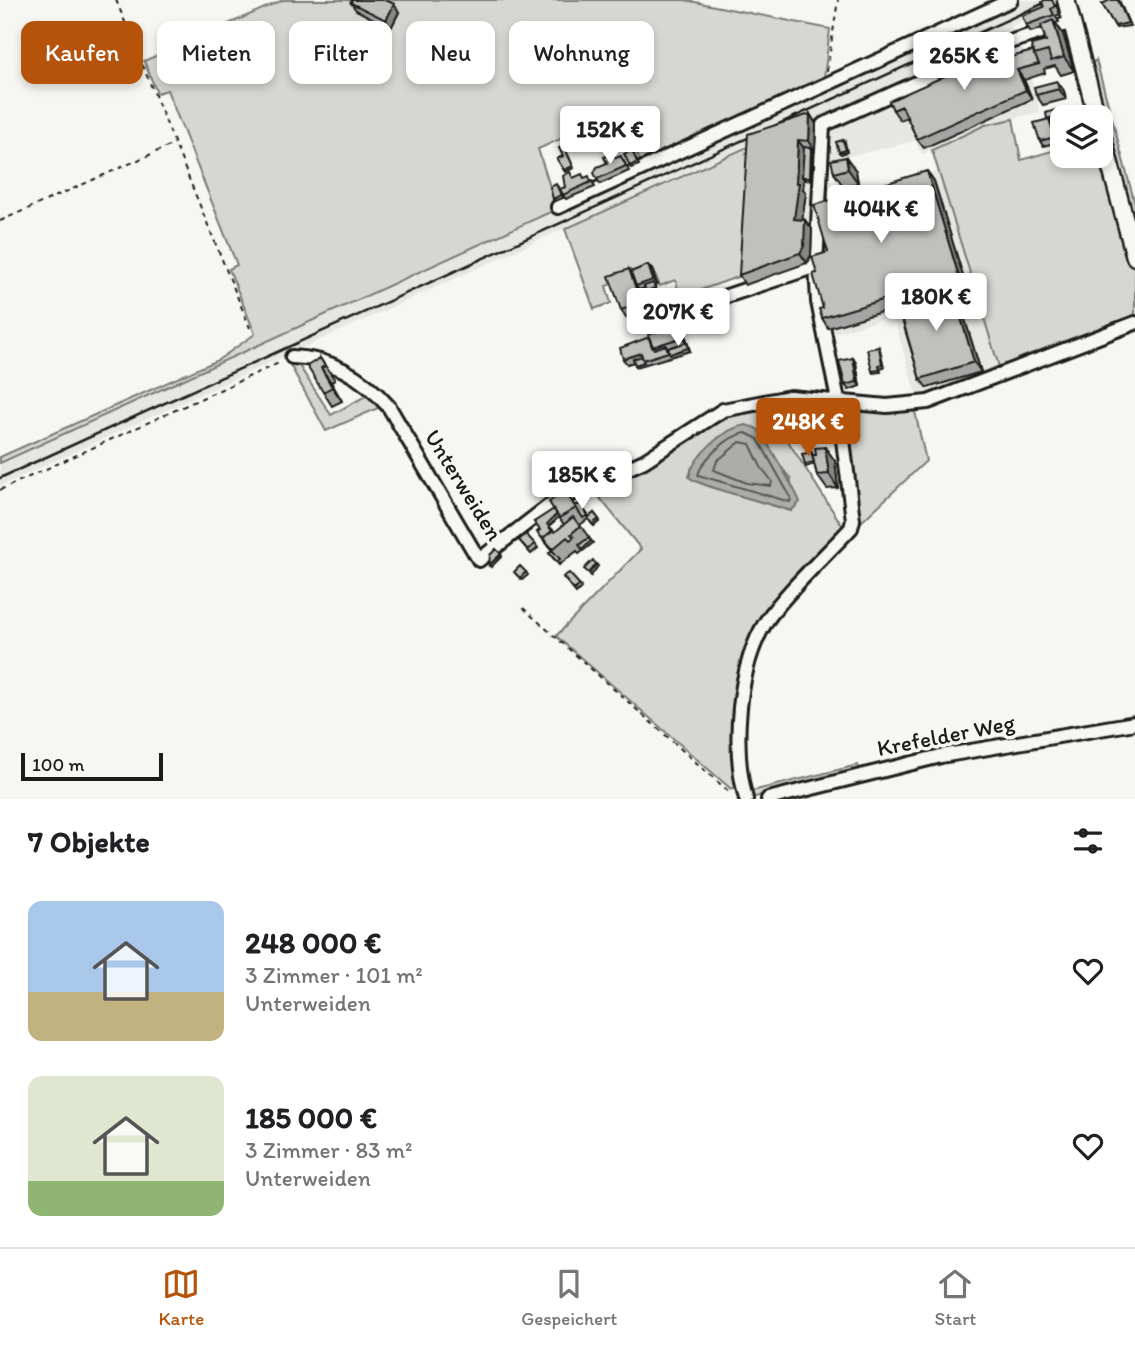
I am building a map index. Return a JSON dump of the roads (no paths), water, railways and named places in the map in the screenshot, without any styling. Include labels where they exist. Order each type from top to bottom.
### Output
[{"type":"main road","points":[[1066,0],[1094,105]]},
{"type":"main road","points":[[1111,168],[1135,257]]},
{"type":"street","points":[[558,207],[1011,0]]},
{"type":"street","points":[[745,797],[737,747],[740,701],[755,647],[767,621],[851,528],[853,520],[838,400],[818,302],[816,265],[824,125],[1003,44],[1073,22]]},
{"type":"street","points":[[673,314],[816,265]]},
{"type":"street","name":"Unterweiden","points":[[292,357],[311,358],[350,372],[374,390],[389,407],[478,560],[554,502],[644,461],[723,410],[790,397],[887,406],[928,402],[1135,323]]},
{"type":"street","name":"Krefelder Weg","points":[[768,799],[942,756],[1135,723]]},
{"type":"water","points":[[746,425],[756,428],[760,433],[793,487],[800,502],[791,511],[720,490],[689,477],[697,460],[711,444],[729,431]]},
{"type":"railway","points":[[0,478],[1051,0]]}]
